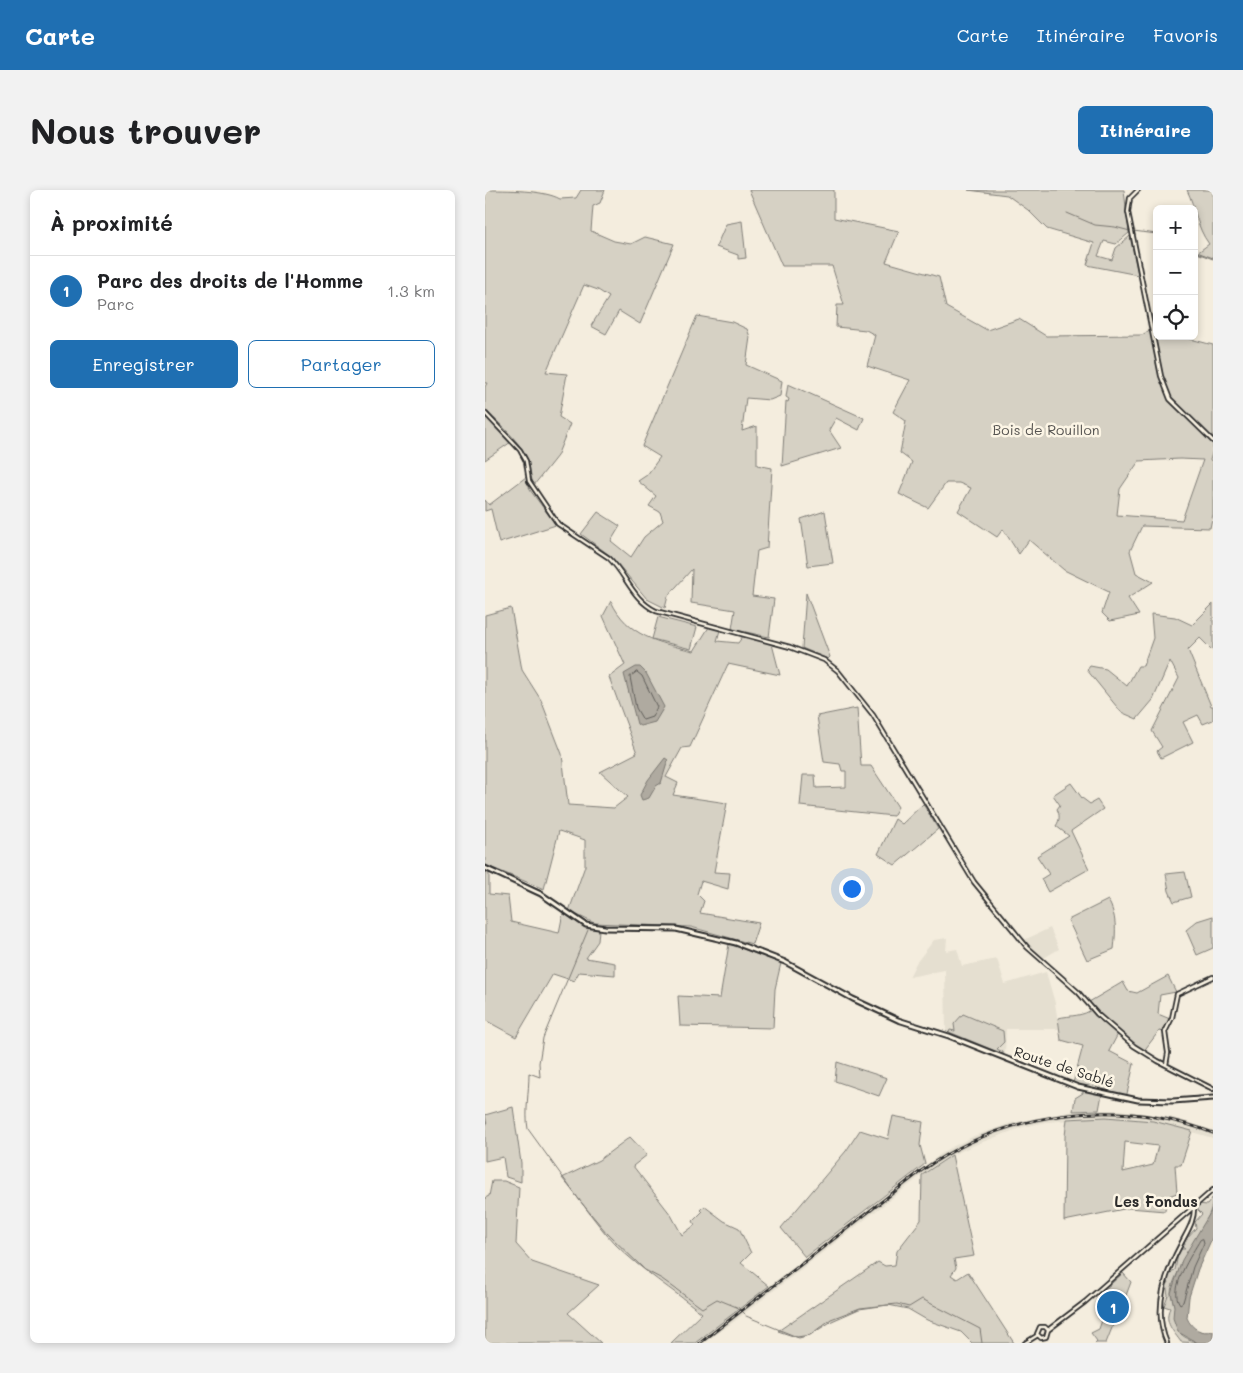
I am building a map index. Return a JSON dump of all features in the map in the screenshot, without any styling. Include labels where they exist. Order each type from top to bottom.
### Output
[{"type":"main road","name":"Route de Sablé","points":[[485,868],[541,894],[586,925],[605,928],[676,929],[727,940],[781,960],[889,1016],[1097,1092],[1155,1101],[1213,1098]]},
{"type":"street","points":[[1139,190],[1130,198],[1128,212],[1161,376],[1170,399],[1213,440]]},
{"type":"street","points":[[485,413],[520,450],[526,461],[529,481],[558,524],[609,558],[617,566],[633,593],[647,606],[790,647],[823,660],[838,671],[873,715],[974,882],[1015,933],[1118,1034],[1143,1052],[1213,1089]]},
{"type":"street","points":[[1166,1065],[1168,1053],[1165,1032],[1172,1018],[1177,994],[1213,977]]},
{"type":"street","points":[[1038,1335],[1041,1338],[1046,1337],[1048,1330],[1085,1302],[1213,1190]]},
{"type":"street","points":[[1167,1343],[1161,1318],[1161,1298],[1175,1254],[1191,1224],[1194,1206]]},
{"type":"street","points":[[1038,1335],[1037,1331],[1040,1327],[1044,1326],[1048,1330]]},
{"type":"street","points":[[1025,1343],[1038,1335]]},
{"type":"shaded area","points":[[1050,928],[1059,949],[1042,959],[1024,940]]},
{"type":"shaded area","points":[[947,938],[946,951],[957,949],[962,966],[997,959],[1005,984],[1046,972],[1055,1003],[1059,1029],[1006,1029],[1005,1056],[946,1033],[945,970],[909,977],[916,963],[934,940]]},
{"type":"shaded area","points":[[1121,1110],[1170,1117],[1213,1130],[1213,1138],[1153,1121],[1106,1117],[1046,1122],[1023,1127],[977,1144],[952,1155],[922,1175],[732,1323],[704,1343],[695,1343],[946,1150],[974,1136],[1011,1123],[1073,1111]]},
{"type":"green space","points":[[485,190],[535,192],[560,199],[576,198],[581,190],[605,190],[600,203],[593,206],[591,231],[614,241],[631,244],[645,237],[674,244],[640,324],[619,311],[606,334],[591,326],[609,297],[598,290],[584,285],[546,372],[567,374],[559,417],[570,424],[557,456],[534,485],[528,462],[521,447],[485,409],[485,387],[487,383],[485,383]]},
{"type":"green space","name":"Bois de Rouillon","points":[[749,190],[834,190],[834,218],[899,231],[886,262],[939,277],[946,307],[987,330],[1019,319],[1046,336],[1142,335],[1151,329],[1153,330],[1153,340],[1194,340],[1213,345],[1213,450],[1210,460],[1213,462],[1213,514],[1210,528],[1142,526],[1130,551],[1136,573],[1153,582],[1128,598],[1139,615],[1110,621],[1102,613],[1109,592],[1064,570],[1029,540],[1019,554],[1003,529],[997,537],[958,511],[971,488],[959,483],[946,483],[928,508],[899,494],[912,462],[900,453],[906,421],[893,412],[910,380],[867,366],[875,335],[866,330],[836,327],[837,305],[844,305],[832,266],[782,266]],"holes":[[[1203,460],[1182,520],[1117,515],[1120,489],[1139,461]]]},
{"type":"green space","points":[[968,190],[1124,190],[1129,233],[1116,244],[1104,241],[1098,256],[1112,260],[1116,248],[1130,236],[1138,275],[1087,265],[1094,243],[1047,229],[1028,210],[1007,195]]},
{"type":"green space","points":[[1187,190],[1213,190],[1213,259],[1198,253],[1209,244],[1201,231],[1198,221],[1198,205],[1192,204]]},
{"type":"green space","points":[[742,221],[746,258],[738,259],[738,255],[716,247],[726,224]]},
{"type":"green space","points":[[697,316],[732,322],[747,329],[750,337],[746,365],[782,381],[780,396],[770,400],[746,398],[742,431],[757,426],[757,465],[772,468],[767,548],[757,551],[752,596],[774,599],[769,637],[732,629],[735,610],[691,603],[692,569],[668,596],[665,608],[647,599],[612,557],[581,534],[598,512],[620,526],[611,541],[631,557],[644,537],[663,521],[660,512],[649,506],[656,496],[638,481],[647,475],[660,457],[642,446]]},
{"type":"green space","points":[[788,384],[864,418],[859,430],[836,418],[829,430],[841,448],[782,466],[786,401],[788,402],[789,399],[786,397]]},
{"type":"green space","points":[[485,416],[511,442],[485,460]]},
{"type":"green space","points":[[526,477],[530,490],[556,525],[499,543],[491,509],[485,511],[485,500],[489,505]]},
{"type":"green space","points":[[825,511],[833,563],[808,566],[801,519]]},
{"type":"green space","points":[[806,593],[830,657],[828,659],[802,648]]},
{"type":"green space","points":[[611,601],[618,613],[635,630],[669,645],[694,651],[709,627],[720,630],[717,641],[738,643],[743,636],[772,644],[780,675],[728,664],[690,747],[682,748],[666,777],[678,783],[673,795],[727,803],[714,872],[730,873],[728,889],[701,881],[697,894],[704,901],[700,913],[759,923],[752,944],[691,927],[594,923],[569,911],[585,866],[585,840],[559,831],[544,889],[485,865],[485,615],[511,608],[522,670],[541,700],[562,754],[568,805],[614,808],[628,797],[600,772],[637,753],[609,677],[625,665],[603,616]]},
{"type":"green space","points":[[1213,604],[1213,651],[1200,638],[1188,650],[1211,706],[1213,706],[1213,720],[1203,724],[1198,715],[1183,722],[1193,742],[1161,758],[1157,751],[1162,747],[1152,731],[1179,678],[1170,661],[1153,700],[1137,719],[1121,712],[1087,670],[1090,666],[1106,669],[1127,686],[1138,666],[1143,666],[1153,638],[1151,614],[1175,617],[1192,625]]},
{"type":"green space","points":[[658,617],[697,627],[691,649],[652,639]]},
{"type":"green space","points":[[857,708],[861,766],[871,766],[898,807],[893,816],[800,806],[803,775],[815,775],[816,788],[846,787],[846,771],[842,771],[840,764],[824,762],[817,716]]},
{"type":"green space","points":[[1071,783],[1082,798],[1090,804],[1097,800],[1103,809],[1071,831],[1089,869],[1048,892],[1041,879],[1049,874],[1037,856],[1069,836],[1056,826],[1059,818],[1057,809],[1060,805],[1053,795]]},
{"type":"green space","points":[[923,804],[938,829],[895,865],[878,854],[895,819],[902,824]]},
{"type":"green space","points":[[485,870],[489,871],[489,894],[508,896],[511,922],[559,933],[563,913],[582,926],[599,930],[598,941],[586,958],[615,963],[615,975],[579,972],[574,981],[553,974],[516,1037],[485,1020]]},
{"type":"green space","points":[[1185,872],[1191,897],[1174,902],[1169,891],[1166,874]]},
{"type":"green space","points":[[1108,900],[1115,924],[1114,949],[1087,960],[1068,920]]},
{"type":"green space","points":[[1213,916],[1213,948],[1197,955],[1186,930],[1197,921]]},
{"type":"green space","points":[[729,944],[781,963],[775,989],[773,1028],[680,1026],[678,996],[720,998]]},
{"type":"green space","points":[[1168,976],[1176,992],[1160,995],[1158,1014],[1170,1019],[1164,1032],[1159,1031],[1143,1052],[1118,1034],[1109,1051],[1134,1064],[1126,1098],[1102,1094],[1099,1110],[1073,1111],[1075,1098],[1083,1093],[1083,1090],[1072,1087],[1083,1046],[1061,1040],[1058,1018],[1090,1011],[1094,1008],[1089,1002],[1123,982],[1128,991],[1137,993]]},
{"type":"green space","points":[[963,1014],[1003,1031],[1004,1042],[997,1049],[1003,1052],[1003,1054],[949,1032],[950,1030],[955,1031],[954,1024]]},
{"type":"green space","points":[[837,1062],[887,1078],[879,1096],[835,1081]]},
{"type":"green space","points":[[513,1107],[521,1163],[521,1182],[506,1177],[503,1157],[485,1161],[485,1125],[487,1124],[485,1115]]},
{"type":"green space","points":[[893,1116],[923,1122],[920,1145],[925,1164],[805,1257],[781,1228],[846,1151],[860,1130],[888,1139]]},
{"type":"green space","points":[[1106,1117],[1153,1121],[1192,1131],[1181,1165],[1175,1165],[1177,1193],[1166,1197],[1165,1211],[1129,1208],[1064,1221],[1067,1119]],"holes":[[[1125,1142],[1158,1146],[1153,1165],[1123,1172]]]},
{"type":"green space","points":[[630,1137],[647,1155],[633,1166],[671,1215],[682,1235],[695,1225],[693,1221],[702,1212],[700,1210],[704,1206],[724,1221],[739,1228],[751,1253],[741,1263],[769,1286],[695,1343],[671,1343],[702,1313],[646,1271],[615,1244],[562,1178],[599,1160]]},
{"type":"green space","points":[[952,1155],[974,1256],[954,1259],[956,1268],[951,1275],[957,1279],[968,1272],[1014,1343],[972,1343],[961,1332],[927,1320],[908,1309],[888,1305],[859,1309],[832,1321],[810,1335],[799,1338],[778,1331],[878,1262],[885,1266],[895,1265],[897,1251],[921,1220],[922,1175]]},
{"type":"green space","points":[[492,1181],[504,1181],[519,1187],[516,1244],[532,1262],[599,1285],[568,1313],[601,1343],[485,1343],[485,1198],[489,1196]]},
{"type":"green space","points":[[1213,1197],[1208,1217],[1176,1276],[1171,1290],[1178,1331],[1185,1337],[1198,1343],[1181,1342],[1169,1322],[1168,1313],[1170,1308],[1164,1306],[1168,1295],[1166,1283],[1169,1283],[1167,1279],[1170,1273],[1172,1274],[1170,1272],[1175,1270],[1179,1249],[1185,1249],[1181,1246],[1182,1244],[1185,1245],[1184,1241],[1196,1228],[1195,1222],[1202,1214],[1198,1210],[1199,1204],[1207,1205]]},
{"type":"green space","points":[[1123,1273],[1131,1282],[1125,1297],[1106,1343],[1095,1343],[1097,1341],[1091,1333],[1099,1329],[1109,1300],[1102,1292]]},
{"type":"water","points":[[636,667],[640,667],[646,673],[664,707],[655,722],[640,726],[637,724],[624,674]]},
{"type":"water","points":[[665,758],[668,760],[661,783],[656,786],[649,798],[642,800],[640,795],[648,780]]},
{"type":"water","points":[[1213,1208],[1213,1236],[1198,1269],[1189,1297],[1187,1318],[1197,1330],[1213,1331],[1213,1343],[1198,1343],[1178,1332],[1173,1318],[1174,1306],[1171,1293],[1182,1260]]},
{"type":"waterway","points":[[1067,213],[1095,225],[1130,231]]},
{"type":"waterway","points":[[1133,231],[1153,234]]},
{"type":"waterway","points":[[1198,252],[1213,258]]},
{"type":"waterway","points":[[588,930],[543,1038],[539,1063],[540,1077],[529,1073],[528,1129],[580,1201],[606,1232],[645,1270],[662,1279],[702,1308],[717,1299],[739,1308],[745,1314]]},
{"type":"waterway","points":[[746,1316],[797,1337],[810,1335],[831,1319],[860,1308],[897,1304],[909,1307],[922,1299],[980,1329],[982,1343]]},
{"type":"railway","points":[[700,1343],[921,1171],[954,1151],[988,1135],[1025,1123],[1062,1116],[1100,1113],[1138,1115],[1176,1122],[1213,1133]]},
{"type":"place","name":"Parc des droits de l'Homme","points":[[1113,1307]]},
{"type":"district","name":"Les Fondus","points":[[1156,1202]]}]
